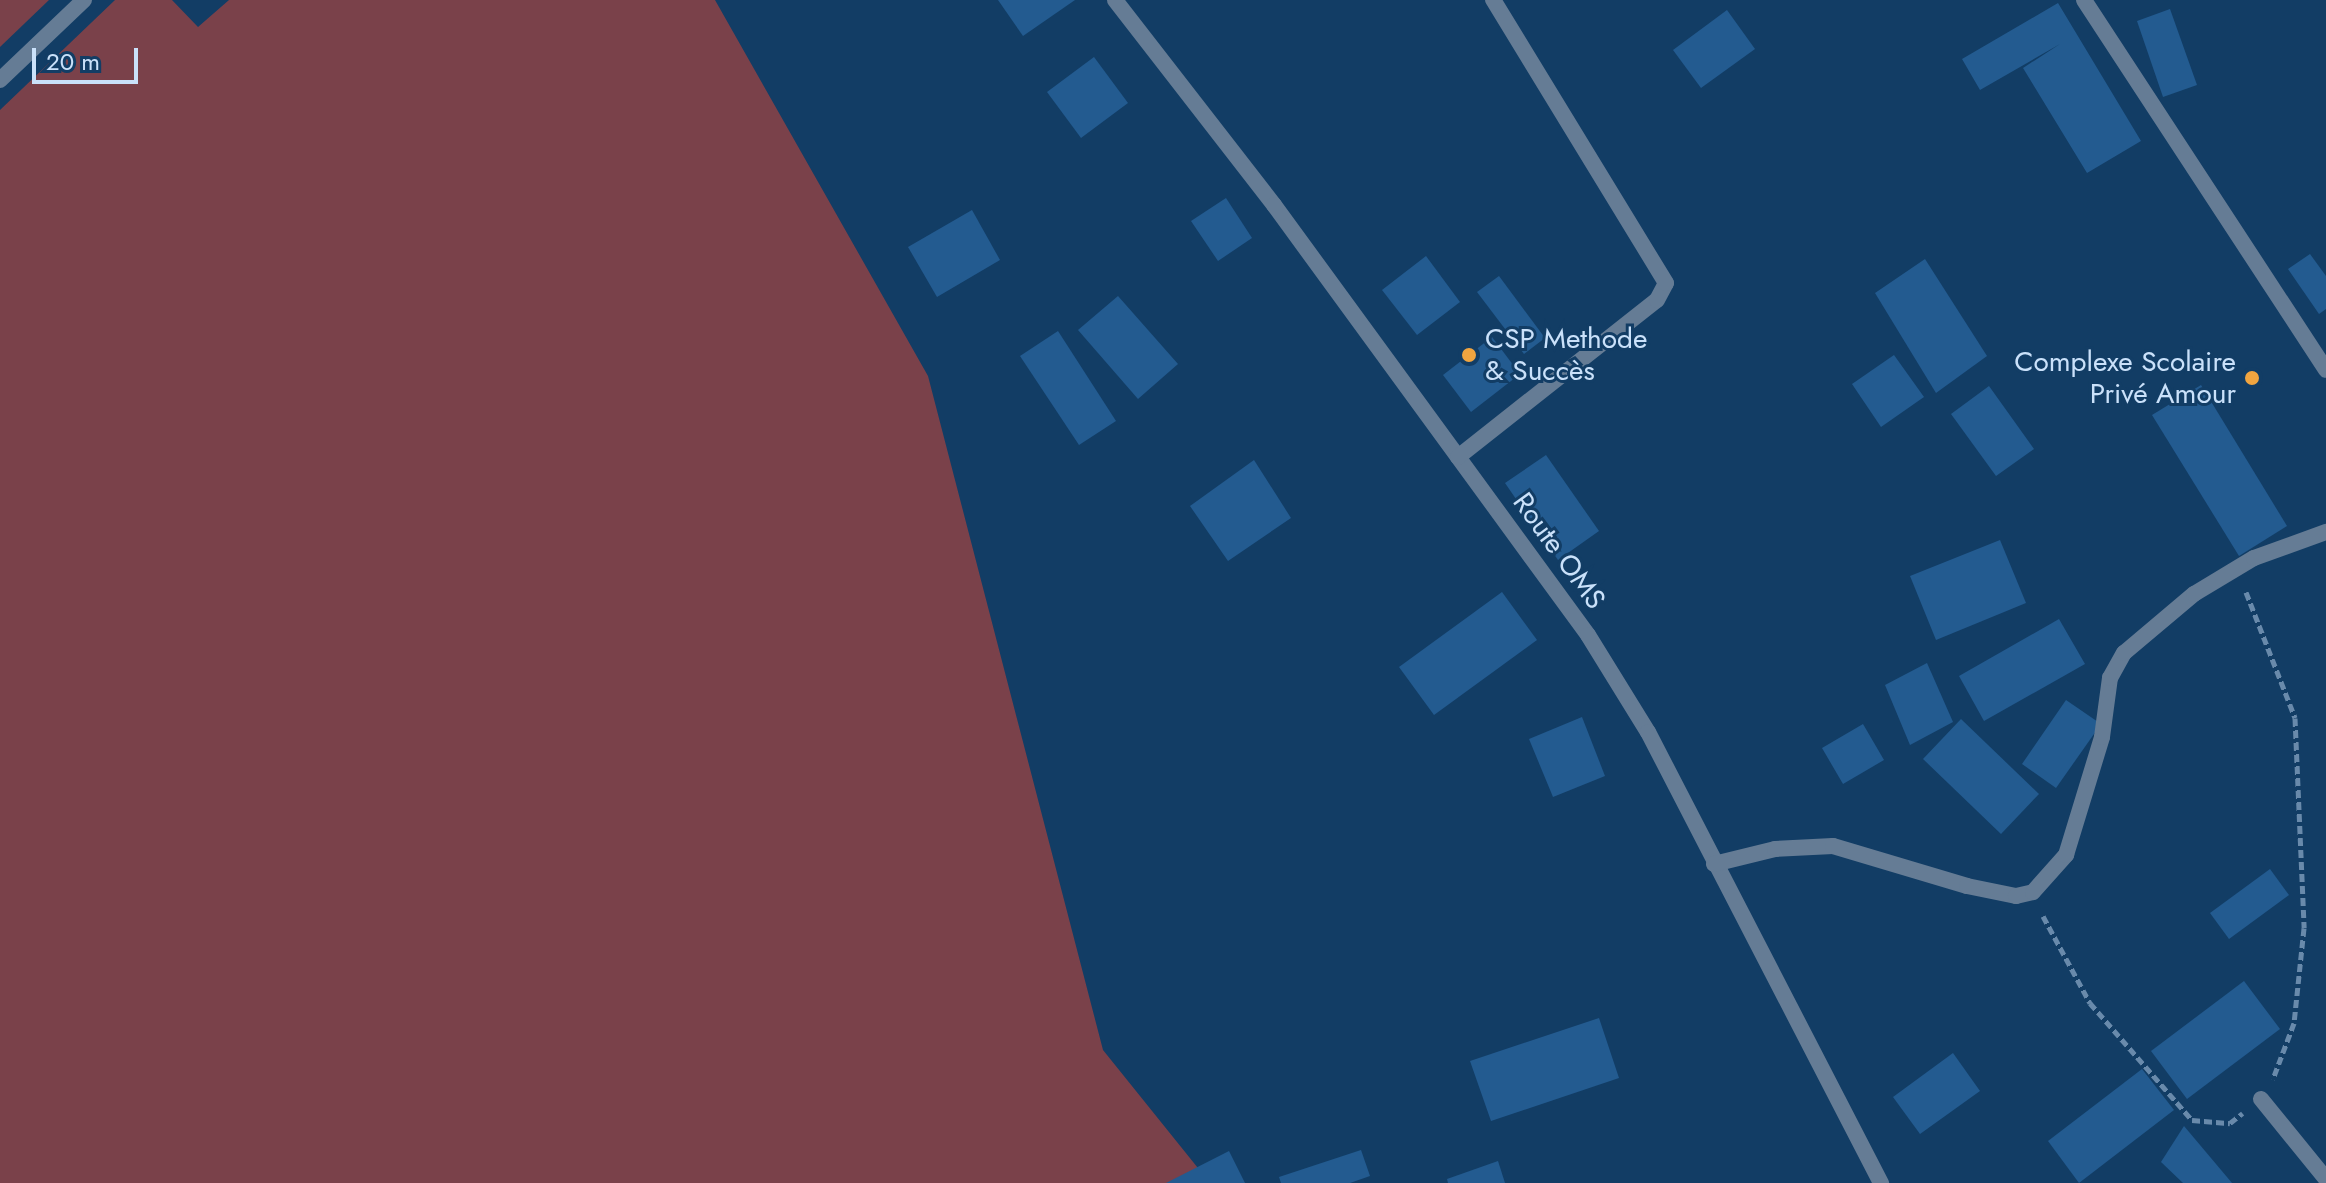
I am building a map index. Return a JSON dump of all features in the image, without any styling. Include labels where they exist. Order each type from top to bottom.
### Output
[{"type":"street","points":[[0,80],[84,0]]},
{"type":"street","name":"Route OMS","points":[[1115,0],[1588,635],[1648,732],[1881,1183]]},
{"type":"street","points":[[1458,457],[1657,300],[1666,283],[1493,0]]},
{"type":"street","points":[[2084,0],[2326,370]]},
{"type":"street","points":[[1714,864],[1775,849],[1833,846],[1967,886],[2016,896],[2033,892],[2066,855],[2102,737],[2110,678],[2124,653],[2194,594],[2236,569],[2326,532]]},
{"type":"street","points":[[2261,1099],[2326,1179]]},
{"type":"path","points":[[2033,892],[2053,942],[2090,1003],[2192,1120],[2230,1123],[2261,1099],[2285,1060],[2304,928],[2295,718],[2236,569]]},
{"type":"shaded area","points":[[0,0],[49,0],[0,47]]},
{"type":"shaded area","points":[[115,0],[172,0],[198,27],[229,0],[715,0],[928,376],[1103,1050],[1210,1183],[0,1183],[0,110]]},
{"type":"building","points":[[998,0],[1075,0],[1023,36]]},
{"type":"building","points":[[2058,3],[2141,141],[2087,173],[2023,68],[2060,44],[1980,90],[1962,59]]},
{"type":"building","points":[[2170,9],[2197,85],[2163,97],[2137,21]]},
{"type":"building","points":[[1727,10],[1755,49],[1701,88],[1673,50]]},
{"type":"building","points":[[1094,57],[1128,103],[1081,138],[1047,92]]},
{"type":"building","points":[[1226,198],[1252,238],[1218,261],[1191,221]]},
{"type":"building","points":[[972,210],[1000,260],[937,297],[908,247]]},
{"type":"building","points":[[2310,254],[2326,276],[2326,309],[2319,314],[2288,269]]},
{"type":"building","points":[[1426,256],[1460,302],[1417,335],[1382,290]]},
{"type":"building","points":[[1925,259],[1987,356],[1936,393],[1875,293]]},
{"type":"building","points":[[1499,276],[1545,338],[1524,354],[1477,292]]},
{"type":"building","points":[[1118,296],[1178,364],[1138,399],[1078,330]]},
{"type":"building","points":[[1058,331],[1116,421],[1079,445],[1020,356]]},
{"type":"building","points":[[1492,337],[1520,374],[1471,412],[1443,375]]},
{"type":"building","points":[[1894,355],[1924,397],[1881,427],[1852,384]]},
{"type":"building","points":[[2201,385],[2287,526],[2239,556],[2152,415]]},
{"type":"building","points":[[1989,386],[2034,449],[1996,476],[1951,414]]},
{"type":"building","points":[[1546,455],[1599,531],[1558,560],[1505,483]]},
{"type":"building","points":[[1254,460],[1291,518],[1228,561],[1190,506]]},
{"type":"building","points":[[2000,540],[2026,603],[1936,640],[1910,576]]},
{"type":"building","points":[[1502,592],[1537,640],[1434,715],[1399,667]]},
{"type":"building","points":[[2059,619],[2085,664],[1984,721],[1959,676]]},
{"type":"building","points":[[1927,663],[1953,722],[1910,745],[1885,685]]},
{"type":"building","points":[[2066,700],[2101,724],[2056,788],[2022,764]]},
{"type":"building","points":[[1582,717],[1605,776],[1553,797],[1529,739]]},
{"type":"building","points":[[1961,719],[2039,794],[2001,834],[1923,759]]},
{"type":"building","points":[[1863,724],[1884,760],[1843,784],[1822,748]]},
{"type":"building","points":[[2270,869],[2289,895],[2229,939],[2210,913]]},
{"type":"building","points":[[2244,981],[2280,1029],[2187,1099],[2151,1051]]},
{"type":"building","points":[[1599,1018],[1619,1078],[1491,1121],[1470,1061]]},
{"type":"building","points":[[1953,1053],[1980,1091],[1920,1134],[1893,1097]]},
{"type":"building","points":[[2142,1069],[2174,1110],[2079,1183],[2048,1141]]},
{"type":"building","points":[[2184,1126],[2232,1183],[2183,1183],[2161,1162]]},
{"type":"building","points":[[1361,1150],[1370,1176],[1350,1183],[1281,1183],[1279,1177]]},
{"type":"building","points":[[1229,1151],[1245,1183],[1166,1183]]},
{"type":"building","points":[[1498,1161],[1505,1183],[1448,1183],[1447,1179]]},
{"type":"place","name":"CSP Methode & Succès","points":[[1469,355]]},
{"type":"place","name":"Complexe Scolaire Privé Amour","points":[[2252,378]]}]
